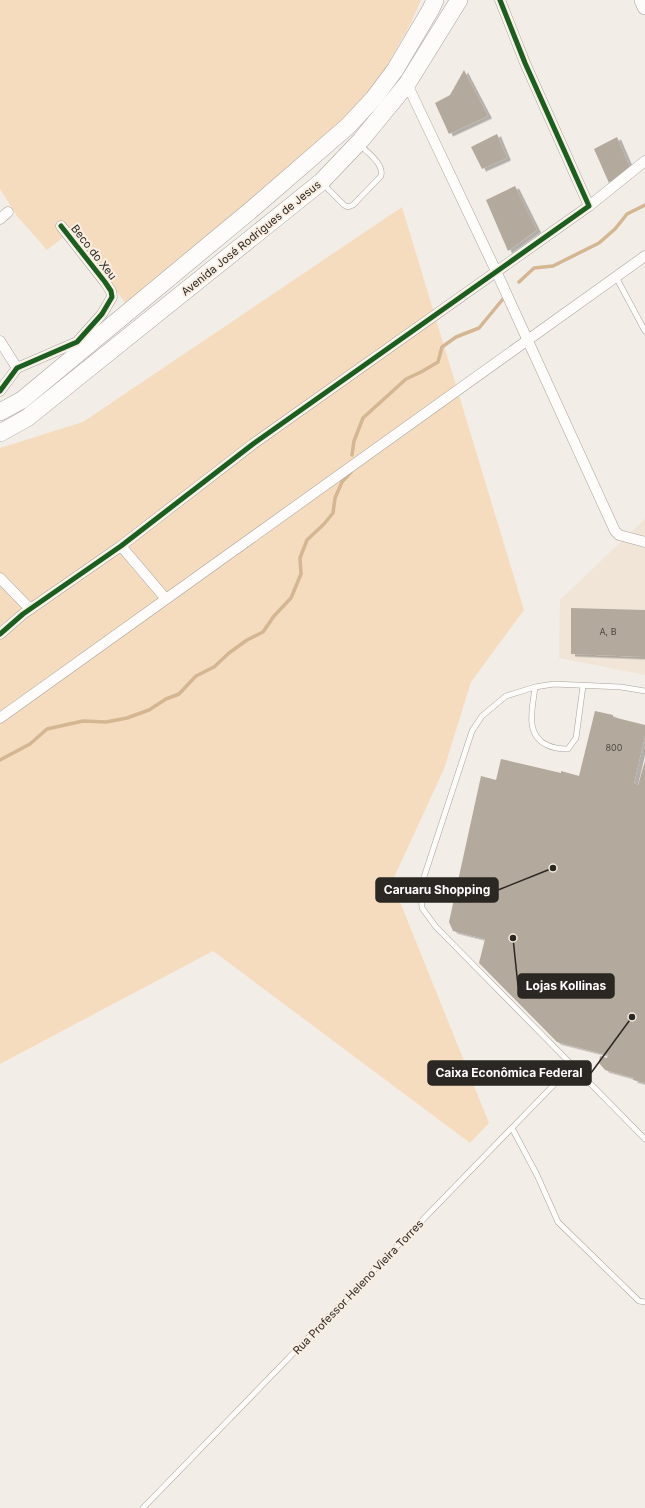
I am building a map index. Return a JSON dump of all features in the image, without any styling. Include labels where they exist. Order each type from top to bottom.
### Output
[{"type":"main road","name":"Avenida José Rodrigues de Jesus","points":[[0,412],[22,400],[81,345],[251,210],[348,126],[374,98],[395,70],[435,0]]},
{"type":"main road","name":"Avenida José Rodrigues de Jesus","points":[[0,433],[33,413],[321,182],[358,143],[407,84],[459,0]]},
{"type":"main road","points":[[642,0],[645,7]]},
{"type":"street","points":[[500,0],[525,62],[589,206]]},
{"type":"street","points":[[407,84],[496,271],[615,531],[619,535],[645,542]]},
{"type":"street","points":[[0,634],[30,610],[121,546],[253,444],[589,206],[645,161]]},
{"type":"street","points":[[0,219],[8,212]]},
{"type":"street","name":"Beco do Xeu","points":[[61,226],[111,291],[112,297],[81,345]]},
{"type":"street","points":[[0,718],[527,339],[645,256]]},
{"type":"street","points":[[0,341],[18,368]]},
{"type":"street","points":[[0,391],[18,368],[81,345]]},
{"type":"street","points":[[121,546],[166,599]]},
{"type":"street","points":[[0,578],[30,610]]},
{"type":"lane","points":[[321,182],[344,205],[348,207],[353,205],[381,176],[382,171],[380,166],[358,143]]},
{"type":"lane","points":[[616,276],[645,331]]},
{"type":"lane","points":[[645,691],[621,687],[554,684],[535,686],[506,696],[482,716],[472,731],[424,877],[421,892],[422,908],[436,926],[645,1139]]},
{"type":"lane","points":[[535,686],[532,729],[535,737],[540,742],[549,746],[568,749],[576,738],[583,686]]},
{"type":"lane","name":"Rua Professor Heleno Vieira Torres","points":[[143,1508],[573,1065]]},
{"type":"lane","points":[[512,1128],[538,1175],[558,1222],[639,1301],[645,1302]]},
{"type":"shaded area","points":[[0,0],[421,0],[410,25],[380,78],[341,124],[126,304],[71,231],[47,250],[17,216],[0,189]]},
{"type":"shaded area","points":[[402,207],[524,610],[471,682],[444,769],[392,882],[489,1123],[470,1143],[213,951],[0,1064],[0,448],[83,422]]},
{"type":"shaded area","points":[[645,519],[645,675],[559,658],[560,600]]},
{"type":"building","points":[[464,70],[488,116],[449,134],[435,103],[450,95]]},
{"type":"building","points":[[497,134],[507,158],[482,169],[471,147]]},
{"type":"building","points":[[617,137],[630,167],[609,183],[594,149]]},
{"type":"building","points":[[515,186],[537,230],[508,251],[486,200]]},
{"type":"building","points":[[571,608],[645,610],[645,657],[571,654]]},
{"type":"building","points":[[595,711],[645,725],[645,736],[634,783],[638,785],[645,761],[645,1083],[633,1080],[634,1078],[605,1070],[599,1063],[600,1056],[607,1058],[608,1055],[557,1042],[479,963],[485,939],[453,931],[449,922],[481,776],[496,780],[501,759],[579,776]]},
{"type":"waterway","points":[[519,282],[534,268],[553,266],[599,243],[615,229],[627,214],[645,205]]},
{"type":"waterway","points":[[352,455],[354,441],[363,418],[406,379],[438,362],[442,347],[456,337],[479,328],[503,299]]},
{"type":"waterway","points":[[0,760],[30,744],[47,729],[83,721],[106,722],[127,718],[149,710],[166,699],[179,694],[196,676],[214,667],[229,653],[247,640],[263,632],[274,616],[291,598],[301,574],[300,558],[307,540],[333,513],[335,498],[342,482],[351,472]]},
{"type":"cycle path","points":[[0,634],[23,614],[121,546],[253,444],[589,206],[525,63],[500,0]]},
{"type":"cycle path","points":[[0,391],[17,368],[77,342],[102,314],[112,297],[111,291],[105,282],[61,226]]},
{"type":"place","name":"Caruaru Shopping","points":[[553,868]]},
{"type":"place","name":"Lojas Kollinas","points":[[513,938]]},
{"type":"place","name":"Caixa Econômica Federal","points":[[632,1017]]}]
